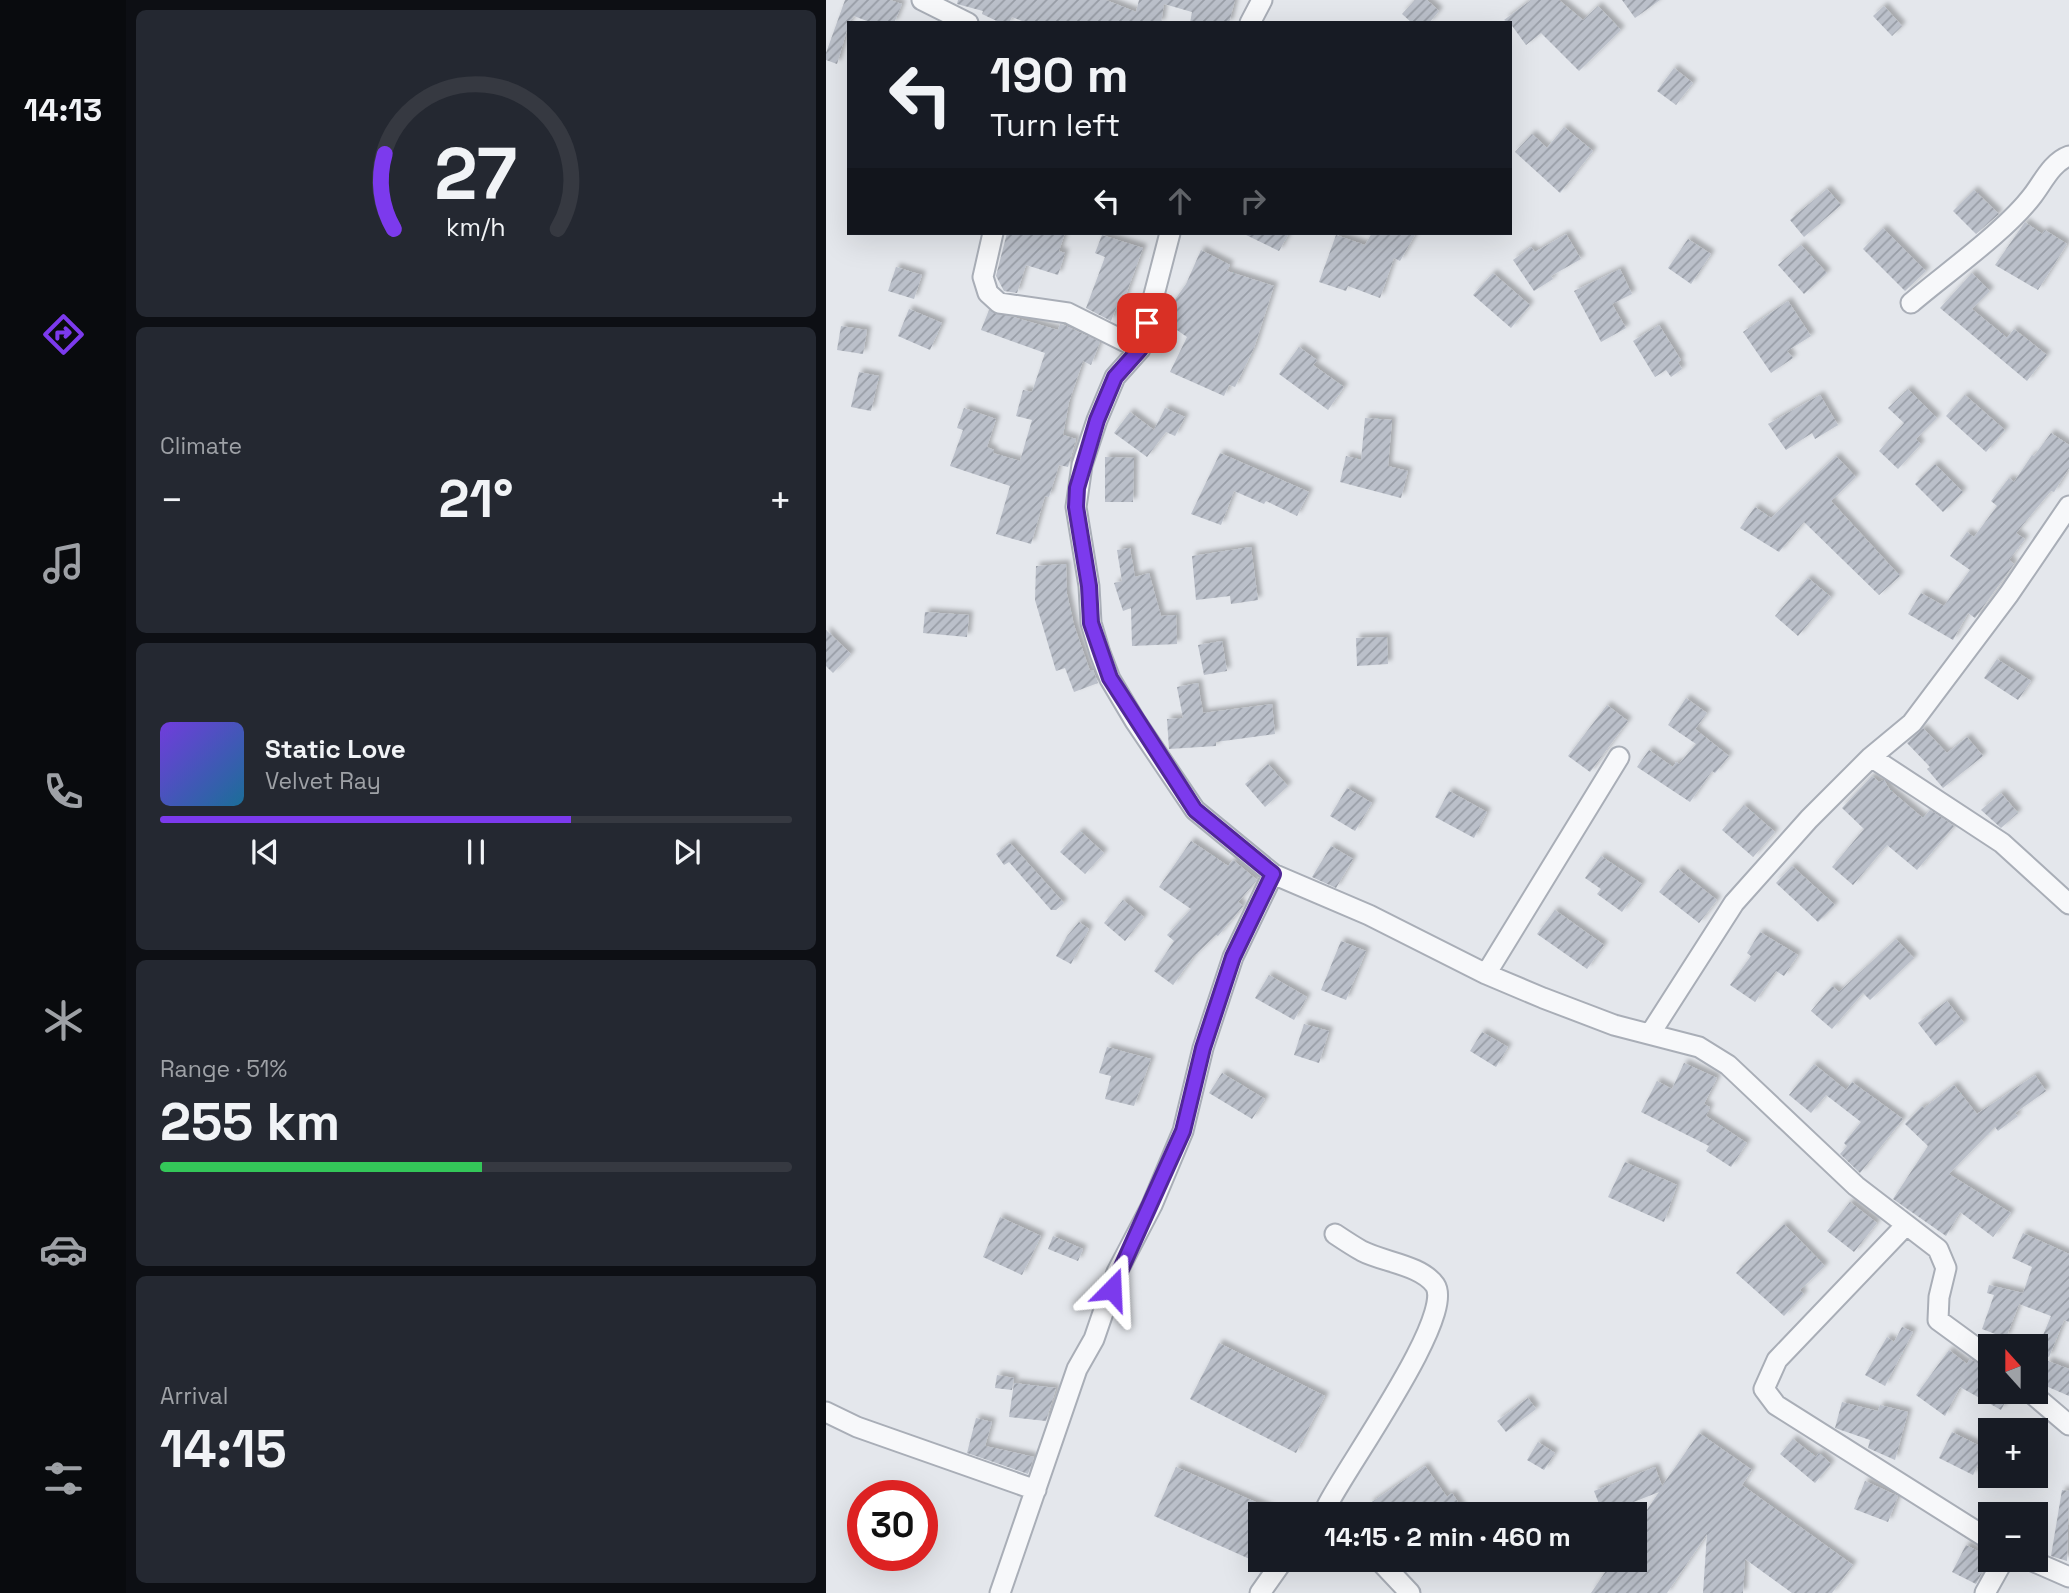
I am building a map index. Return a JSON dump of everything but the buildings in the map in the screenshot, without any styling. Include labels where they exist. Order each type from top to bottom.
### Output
[{"type":"street","points":[[922,0],[964,21]]},
{"type":"street","points":[[1251,21],[1262,0]]},
{"type":"street","points":[[1910,303],[2004,223],[2032,197],[2048,172],[2069,156]]},
{"type":"street","points":[[993,235],[983,277],[988,293],[999,303],[1068,313],[1140,349]]},
{"type":"street","points":[[1169,235],[1140,349],[1115,377],[1087,446],[1077,488],[1076,507],[1089,586],[1091,623],[1110,678],[1195,810],[1273,874],[1369,915],[1486,974],[1614,1025],[1699,1048],[1728,1065],[1856,1186],[1938,1249],[1946,1268],[1939,1297],[1938,1320],[1978,1349]]},
{"type":"street","points":[[1650,1034],[1734,903],[1777,853],[1871,757],[1912,723],[2009,594],[2069,506]]},
{"type":"street","points":[[1486,974],[1619,757]]},
{"type":"street","points":[[1871,757],[2002,843],[2069,904]]},
{"type":"street","points":[[1000,1593],[1076,1369],[1094,1339],[1117,1272],[1152,1205],[1183,1131],[1203,1048],[1233,957],[1273,874]]},
{"type":"street","points":[[1906,1224],[1777,1360],[1764,1389],[1776,1405],[1978,1532]]},
{"type":"street","points":[[1331,1502],[1351,1461],[1412,1368],[1439,1302],[1435,1286],[1419,1273],[1363,1252],[1335,1234]]},
{"type":"street","points":[[2044,1404],[2069,1425]]},
{"type":"street","points":[[826,1412],[857,1427],[1036,1490]]},
{"type":"street","points":[[2048,1568],[2069,1577]]},
{"type":"street","points":[[1260,1593],[1275,1572]]},
{"type":"street","points":[[1390,1572],[1410,1593]]},
{"type":"street","points":[[1985,1593],[1997,1572]]},
{"type":"route","points":[[1112,1289],[1117,1272],[1152,1205],[1183,1131],[1203,1048],[1233,957],[1273,874],[1195,810],[1135,721],[1110,678],[1091,623],[1089,586],[1076,507],[1077,488],[1087,446],[1115,377],[1140,349],[1147,323]]}]
